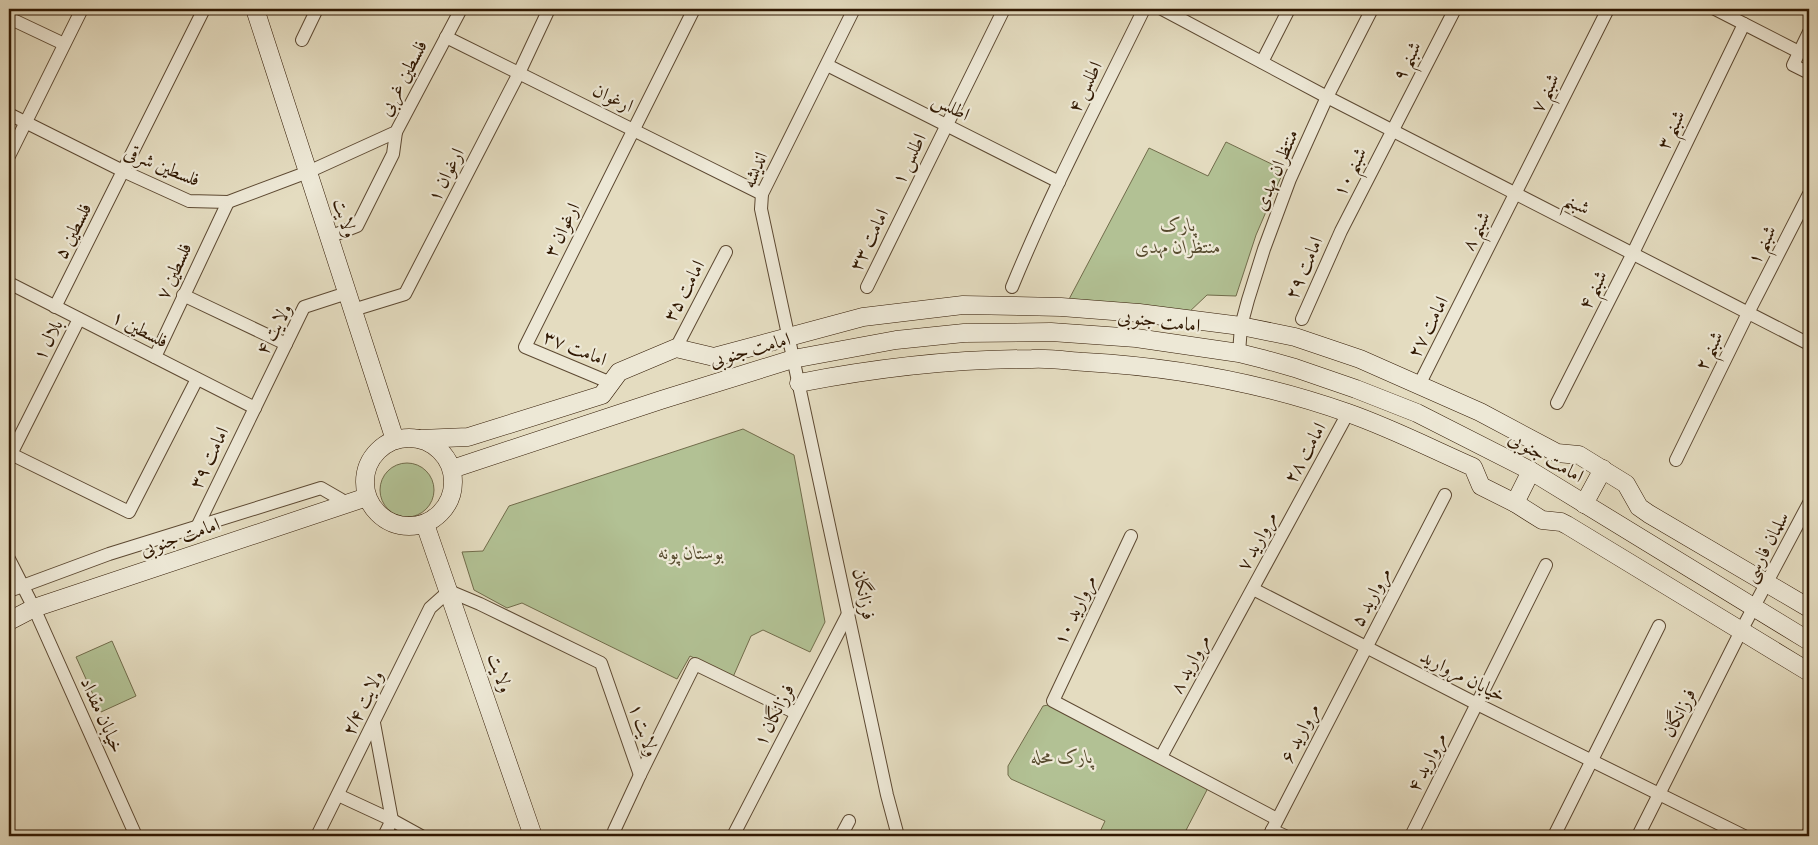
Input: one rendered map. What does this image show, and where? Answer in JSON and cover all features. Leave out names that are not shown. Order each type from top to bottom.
[{"type":"street","points":[[9,156],[82,9]]},
{"type":"street","name":"ولایت","points":[[255,9],[395,440]]},
{"type":"street","points":[[302,40],[317,9]]},
{"type":"street","name":"فلسطین غربی","points":[[308,172],[396,132],[461,9]]},
{"type":"street","name":"ارغوان ۱","points":[[353,310],[406,294],[549,9]]},
{"type":"street","name":"ارغوان ۳","points":[[525,347],[694,9]]},
{"type":"street","name":"اندیشه","points":[[794,359],[761,209],[762,194],[854,9]]},
{"type":"street","name":"اطلس ۱","points":[[904,210],[1004,9]]},
{"type":"street","name":"اطلس ۴","points":[[1012,287],[1059,182],[1144,9]]},
{"type":"street","name":"شبنم","points":[[1162,9],[1392,130],[1809,344]]},
{"type":"street","points":[[1262,62],[1288,9]]},
{"type":"street","name":"منتظران مهدی","points":[[1239,353],[1240,326],[1264,249],[1290,179],[1327,96],[1372,9]]},
{"type":"street","name":"شبنم ۹","points":[[1392,130],[1455,9]]},
{"type":"street","name":"شبنم ۷","points":[[1516,193],[1608,9]]},
{"type":"street","points":[[1715,9],[1799,52]]},
{"type":"street","name":"فلسطین ۵","points":[[55,307],[203,11]]},
{"type":"street","points":[[9,18],[64,44]]},
{"type":"street","name":"شبنم ۳","points":[[1632,253],[1744,24]]},
{"type":"street","points":[[1809,32],[1793,65],[1809,73]]},
{"type":"street","name":"ارغوان","points":[[446,37],[762,194]]},
{"type":"street","name":"اطلس","points":[[827,65],[1059,182]]},
{"type":"street","name":"فلسطین شرقی","points":[[9,114],[189,201],[228,202],[308,172]]},
{"type":"street","name":"شبنم ۱۰","points":[[1341,231],[1392,130]]},
{"type":"street","points":[[329,236],[357,226],[393,154],[396,132]]},
{"type":"street","name":"شبنم ۸","points":[[1470,286],[1516,193]]},
{"type":"street","name":"شبنم ۱","points":[[1748,313],[1809,194]]},
{"type":"street","name":"فلسطین ۷","points":[[154,357],[228,202]]},
{"type":"street","name":"امامت ۳۳","points":[[867,287],[904,210]]},
{"type":"street","name":"امامت ۲۹","points":[[1302,320],[1341,231]]},
{"type":"street","name":"امامت ۳۵","points":[[676,348],[726,252]]},
{"type":"street","name":"شبنم ۴","points":[[1557,403],[1632,253]]},
{"type":"street","name":"فلسطین ۱","points":[[9,283],[255,408]]},
{"type":"street","name":"امامت ۲۷","points":[[1420,385],[1470,286]]},
{"type":"street","name":"ولایت ۴","points":[[255,408],[304,307],[347,293]]},
{"type":"street","points":[[183,295],[286,344]]},
{"type":"street","points":[[420,439],[432,443],[442,451],[449,462],[454,476],[453,491],[448,505],[438,516],[425,524],[411,527],[397,526],[384,519],[374,510],[367,497],[364,483],[368,466],[373,456],[383,446],[395,440],[408,438],[468,437],[602,395],[619,372],[676,348],[714,358],[863,317],[963,305],[1061,307],[1240,326],[1295,337],[1360,359],[1480,412],[1557,453],[1579,455],[1626,484],[1639,507],[1809,608]]},
{"type":"street","name":"شبنم ۲","points":[[1676,460],[1748,313]]},
{"type":"street","name":"بلال ۱","points":[[10,456],[79,319]]},
{"type":"street","name":"امامت جنوبی","points":[[452,469],[661,400],[794,359],[896,340],[964,333],[1051,332],[1136,338],[1239,353],[1264,359],[1338,383],[1417,413],[1531,471],[1809,641]]},
{"type":"street","name":"امامت ۳۷","points":[[525,347],[611,383]]},
{"type":"street","points":[[799,383],[858,372],[954,362],[1034,358],[1133,364],[1219,377],[1252,385],[1348,413],[1473,467],[1481,486],[1515,503],[1542,520],[1567,524],[1809,672]]},
{"type":"street","name":"فرزانگان","points":[[794,359],[887,795],[898,836]]},
{"type":"street","points":[[1252,385],[1264,359]]},
{"type":"street","points":[[10,456],[129,512],[197,379]]},
{"type":"street","name":"امامت ۳۹","points":[[198,525],[255,408]]},
{"type":"street","name":"امامت ۲۸","points":[[1294,511],[1348,413]]},
{"type":"street","points":[[1584,504],[1603,469]]},
{"type":"street","points":[[1515,503],[1531,471]]},
{"type":"street","points":[[9,591],[109,554],[321,488],[347,503]]},
{"type":"street","name":"مروارید ۵","points":[[1365,647],[1445,495]]},
{"type":"street","name":"امامت جنوبی","points":[[9,621],[34,608],[367,497]]},
{"type":"street","name":"سلمان فارسی","points":[[1755,607],[1809,503]]},
{"type":"street","name":"مروارید ۷","points":[[1252,589],[1294,511]]},
{"type":"street","name":"ولایت","points":[[425,524],[533,836]]},
{"type":"street","name":"مروارید ۱۰","points":[[1131,536],[1053,701],[1161,757]]},
{"type":"street","name":"خیابان مقداد","points":[[9,558],[34,608],[136,836]]},
{"type":"street","name":"مروارید ۴","points":[[1411,836],[1546,566]]},
{"type":"street","name":"خیابان مروارید","points":[[1252,589],[1477,704],[1744,836]]},
{"type":"street","name":"مروارید ۸","points":[[1161,757],[1252,589]]},
{"type":"street","name":"ولایت ۲/۴","points":[[317,836],[430,608],[449,591]]},
{"type":"street","name":"ولایت ۱","points":[[449,591],[480,604],[601,663],[640,775]]},
{"type":"street","name":"فرزانگان","points":[[1638,836],[1755,607]]},
{"type":"street","name":"فرزانگان ۱","points":[[733,836],[849,612]]},
{"type":"street","points":[[1554,836],[1660,626]]},
{"type":"street","name":"مروارید ۶","points":[[1272,828],[1365,647]]},
{"type":"street","name":"ولایت ۱","points":[[640,775],[695,664],[796,713]]},
{"type":"street","points":[[374,723],[392,820],[384,836]]},
{"type":"street","points":[[1161,757],[1285,836]]},
{"type":"street","points":[[615,836],[614,830],[640,775]]},
{"type":"street","points":[[338,795],[392,820],[421,836]]},
{"type":"street","points":[[841,836],[849,821]]},
{"type":"street","points":[[1807,836],[1809,832]]},
{"type":"green space","name":"پارک منتظران مهدی","points":[[1226,142],[1284,170],[1256,235],[1236,296],[1207,295],[1187,314],[1067,303],[1149,148],[1208,176]]},
{"type":"green space","name":"بوستان پونه","points":[[743,429],[794,455],[825,622],[810,652],[763,630],[751,636],[733,677],[690,656],[677,679],[522,603],[507,608],[474,590],[462,552],[483,551],[509,506]]},
{"type":"green space","points":[[402,463],[412,463],[422,467],[430,475],[434,490],[430,505],[422,513],[412,517],[402,517],[392,513],[384,505],[380,495],[380,485],[384,475],[392,467]]},
{"type":"green space","points":[[112,641],[136,696],[101,712],[76,657]]},
{"type":"green space","name":"پارک محله","points":[[1048,705],[1208,788],[1183,836],[1098,836],[1105,821],[1011,779],[1008,775],[1008,766],[1043,706]]}]
